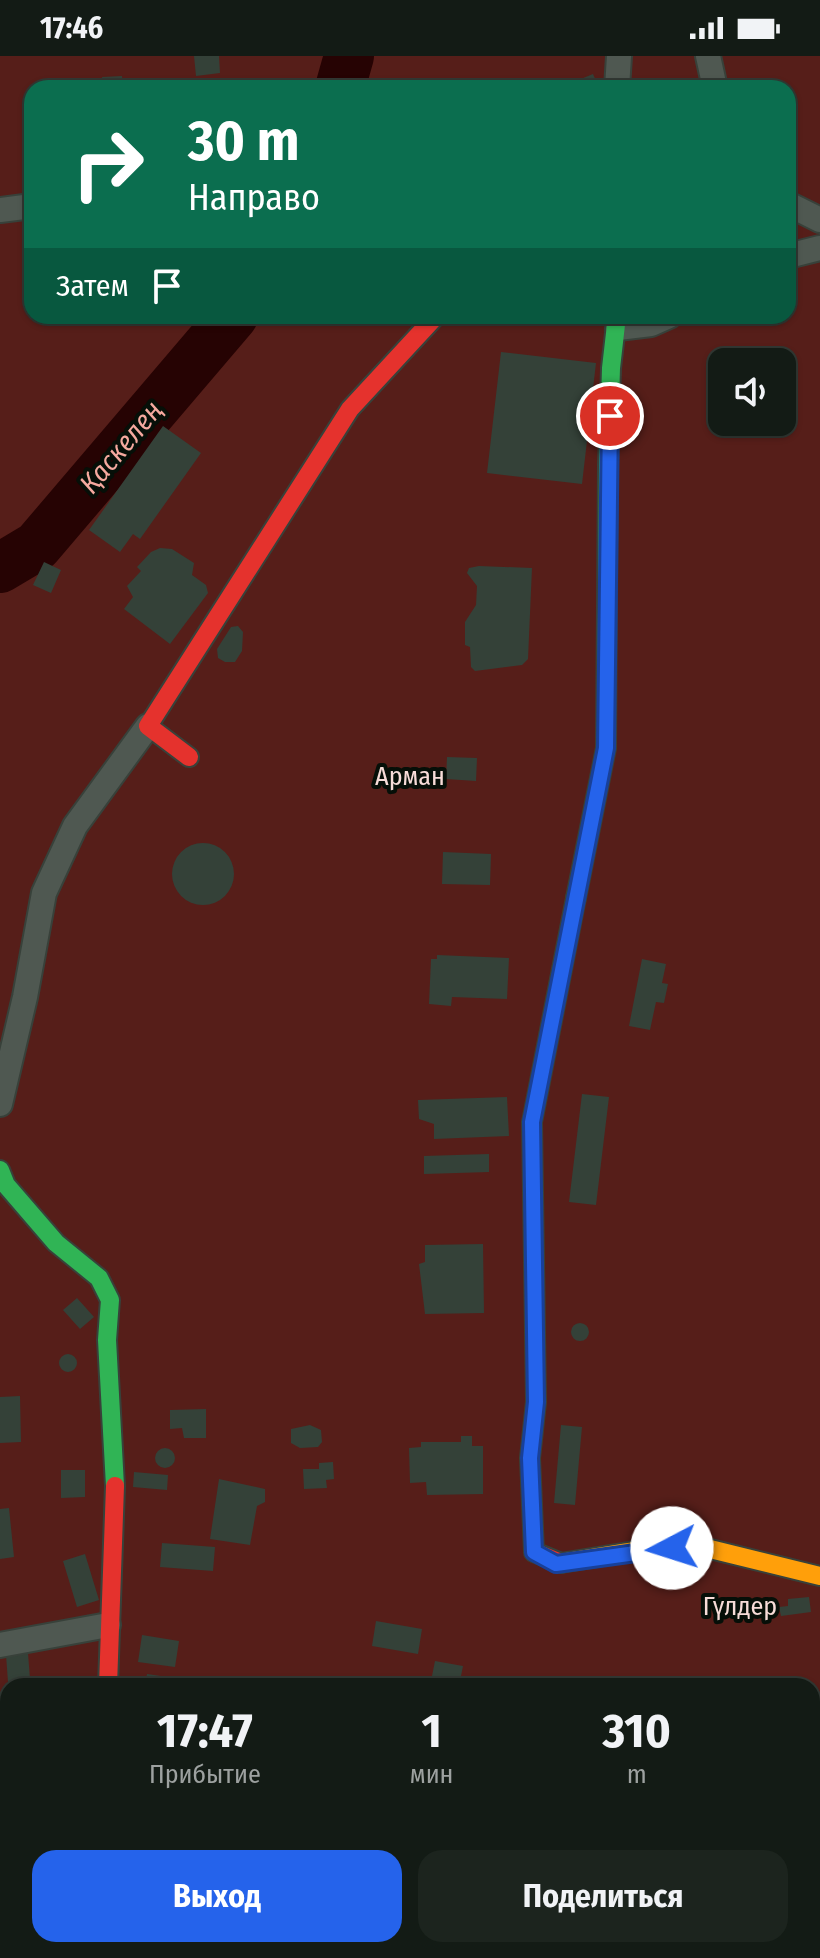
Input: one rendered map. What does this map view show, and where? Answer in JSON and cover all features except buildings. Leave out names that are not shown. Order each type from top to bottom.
[{"type":"street","points":[[618,80],[619,56]]},
{"type":"street","points":[[708,56],[713,80]]},
{"type":"street","points":[[0,210],[24,207]]},
{"type":"street","points":[[796,208],[820,220]]},
{"type":"street","points":[[796,254],[820,248]]},
{"type":"street","points":[[0,1104],[25,997],[44,893],[75,826],[148,726],[350,409],[429,324]]},
{"type":"street","points":[[618,324],[611,368],[608,465],[606,748],[532,1122],[536,1402],[530,1458],[534,1552],[556,1564],[641,1550],[702,1547],[820,1576]]},
{"type":"street","points":[[148,726],[189,757]]},
{"type":"street","points":[[0,1170],[6,1185],[56,1243],[99,1278],[110,1300],[107,1340],[115,1490],[108,1678]]},
{"type":"street","points":[[0,1645],[108,1625]]},
{"type":"green space","name":"Арман","points":[[0,56],[820,56],[820,1678],[0,1678]]},
{"type":"waterway","name":"Қаскелең","points":[[342,80],[349,56]]},
{"type":"waterway","name":"Қаскелең","points":[[0,568],[37,546],[226,324]]},
{"type":"traffic: fast","points":[[576,898],[606,748],[608,465],[611,368],[616,324]]},
{"type":"traffic: fast","points":[[0,1170],[6,1185],[56,1243],[99,1278],[110,1300],[107,1340],[115,1486]]},
{"type":"traffic: slow","points":[[561,1563],[641,1550],[702,1547],[820,1576]]},
{"type":"traffic: jam","points":[[189,757],[148,726],[350,409],[429,324]]},
{"type":"traffic: jam","points":[[561,1563],[534,1552],[530,1458],[536,1402],[532,1122],[576,898]]},
{"type":"traffic: jam","points":[[108,1678],[115,1486]]},
{"type":"route","points":[[610,416],[606,748],[532,1122],[536,1402],[530,1458],[531,1522],[534,1552],[556,1564],[672,1548]]},
{"type":"park label","name":"Гүлдер","points":[[740,1606]]}]
